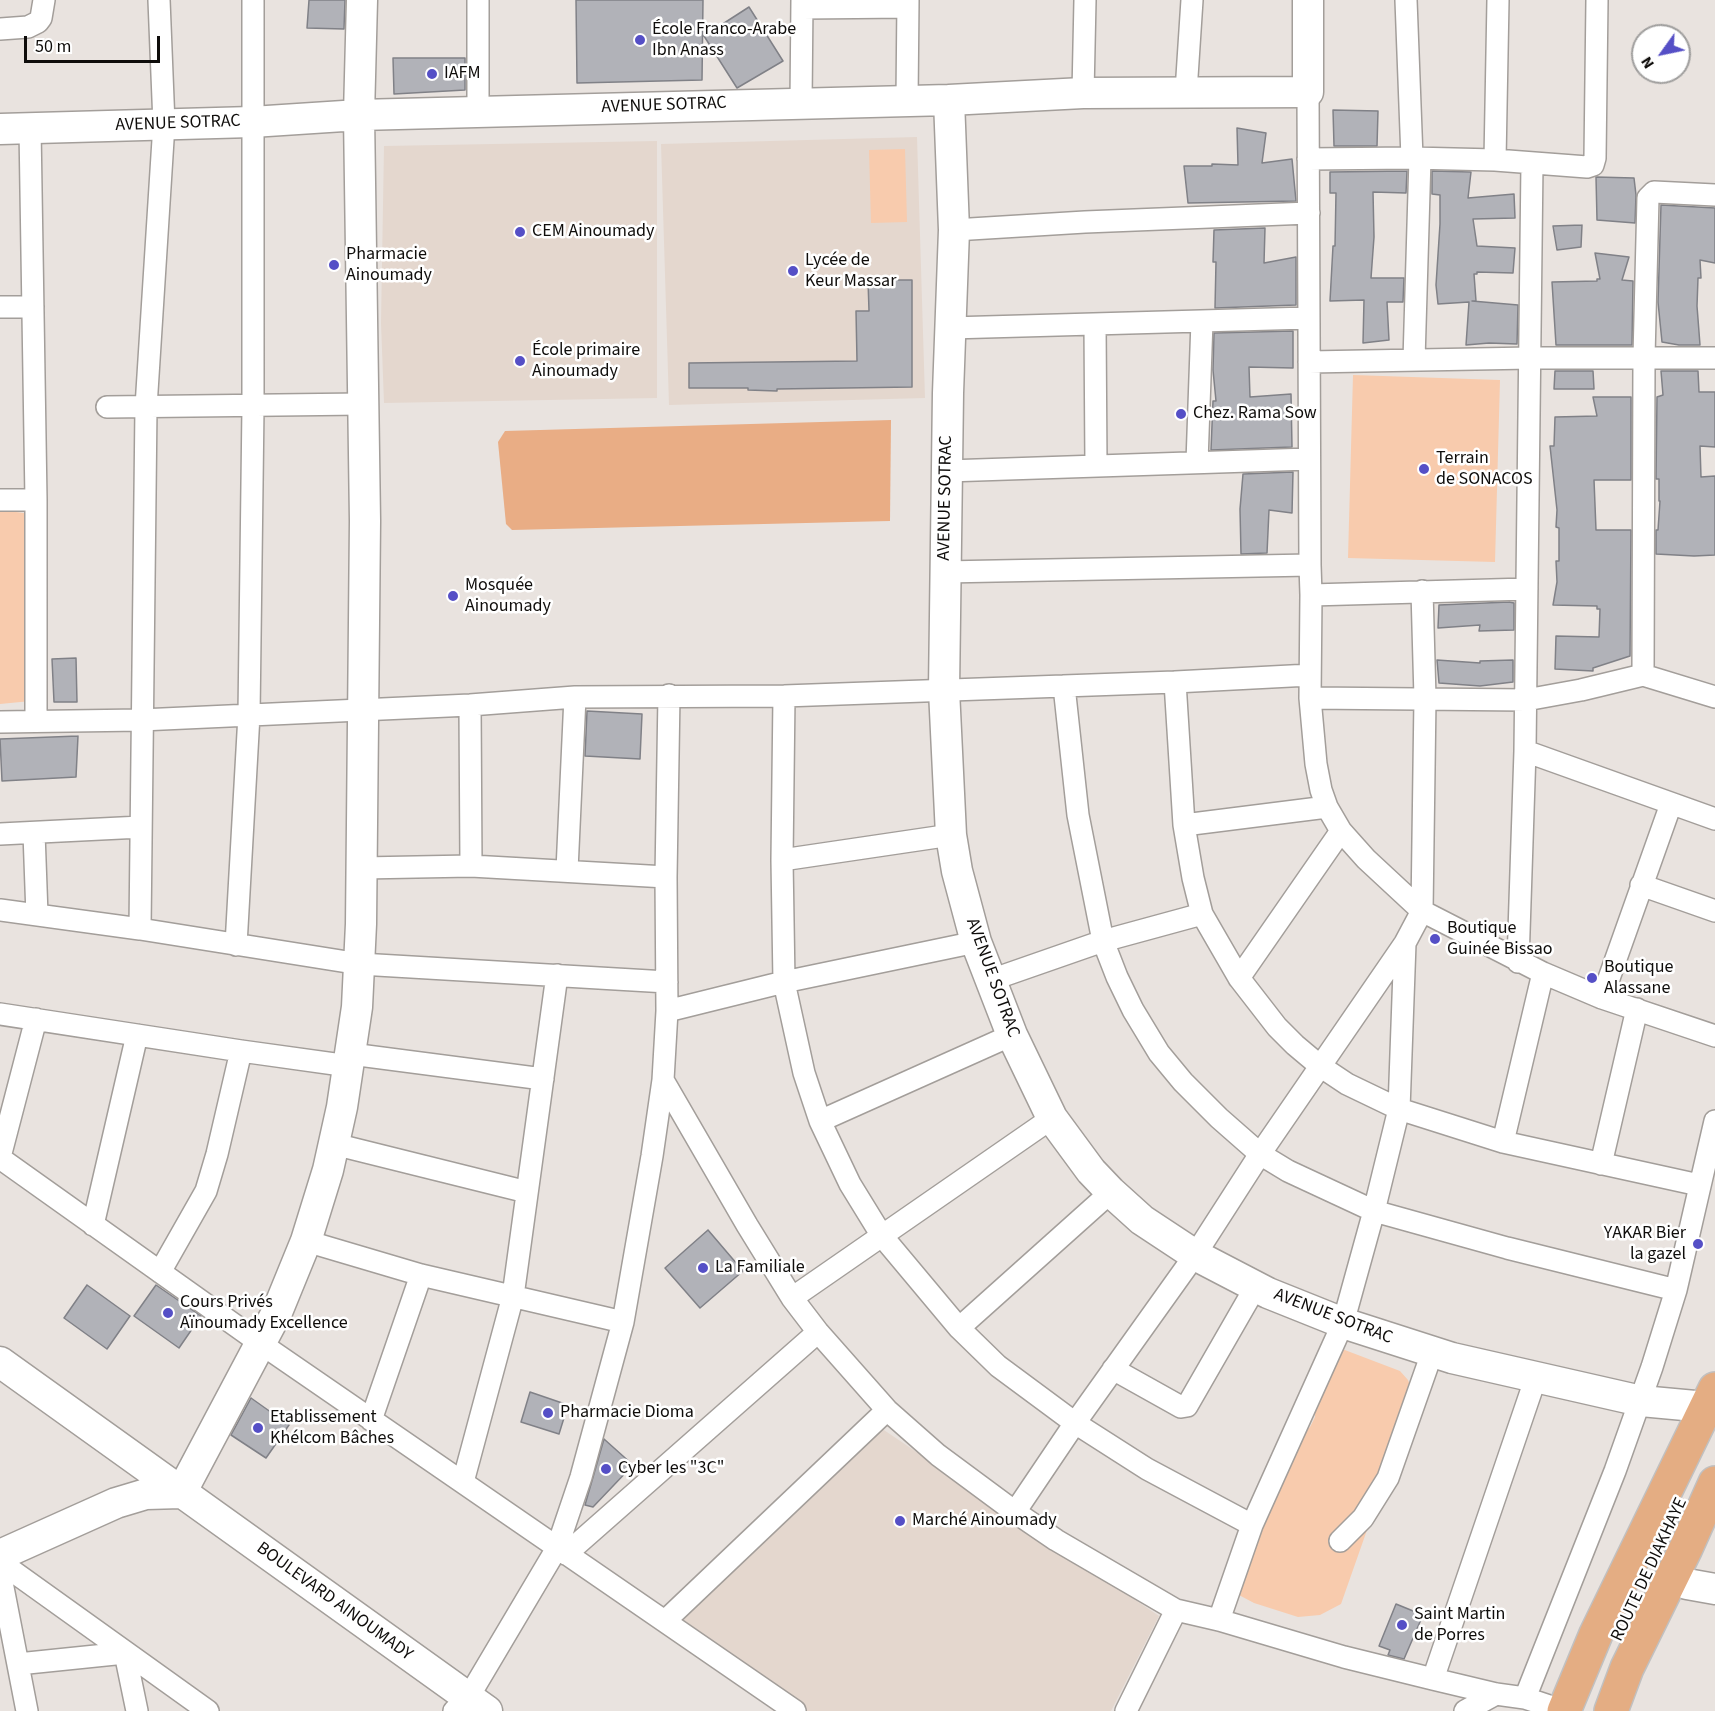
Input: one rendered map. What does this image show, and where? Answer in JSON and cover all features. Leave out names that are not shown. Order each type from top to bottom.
[{"type":"main road","points":[[1564,1711],[1596,1634],[1704,1408]]},
{"type":"main road","name":"ROUTE DE DIAKHAYE","points":[[1589,1711],[1704,1408]]},
{"type":"main road","name":"ROUTE DE DIAKHAYE","points":[[1611,1711],[1627,1668],[1715,1483]]},
{"type":"main road","points":[[1632,1711],[1701,1587],[1686,1548]]},
{"type":"street","points":[[0,29],[33,26],[41,18],[44,0]]},
{"type":"street","points":[[140,929],[146,407],[164,124],[159,0]]},
{"type":"street","points":[[236,945],[249,715],[253,407],[253,0]]},
{"type":"street","points":[[0,1555],[116,1503],[146,1494],[181,1493],[277,1312],[306,1241],[334,1144],[350,1060],[360,964],[365,531],[359,115],[362,0]]},
{"type":"street","points":[[478,0],[478,111]]},
{"type":"street","points":[[1083,93],[1085,0]]},
{"type":"street","points":[[1186,92],[1192,0]]},
{"type":"street","points":[[1308,0],[1310,698],[1316,764],[1327,807],[1341,831],[1388,881],[1422,911],[1543,973],[1602,998],[1715,1036]]},
{"type":"street","points":[[1406,0],[1416,158],[1414,360]]},
{"type":"street","points":[[1495,160],[1498,0]]},
{"type":"street","points":[[1308,159],[1416,158],[1495,160],[1587,167],[1593,165],[1595,158],[1597,0]]},
{"type":"street","points":[[801,103],[802,4],[908,3],[907,100]]},
{"type":"street","points":[[949,100],[1083,93],[1308,92]]},
{"type":"street","name":"AVENUE SOTRAC","points":[[0,129],[252,122],[478,111],[949,100],[954,230],[944,572],[944,690],[951,835],[957,871],[976,942],[1012,1035],[1052,1118],[1091,1171],[1142,1220],[1195,1254],[1256,1286],[1343,1323],[1432,1353],[1641,1401],[1704,1408]]},
{"type":"street","points":[[30,128],[36,500],[36,721]]},
{"type":"street","points":[[1518,962],[1526,699],[1532,163]]},
{"type":"street","points":[[1643,675],[1644,357],[1648,198],[1654,192],[1715,195]]},
{"type":"street","points":[[954,230],[1309,213]]},
{"type":"street","points":[[0,307],[33,307]]},
{"type":"street","points":[[950,328],[1308,318]]},
{"type":"street","points":[[1197,462],[1202,321]]},
{"type":"street","points":[[1095,324],[1096,466]]},
{"type":"street","points":[[1308,362],[1530,358],[1715,358]]},
{"type":"street","points":[[107,407],[363,404]]},
{"type":"street","points":[[947,471],[1309,459]]},
{"type":"street","points":[[0,500],[36,500]]},
{"type":"street","points":[[944,572],[1310,565]]},
{"type":"street","points":[[1311,595],[1527,590]]},
{"type":"street","points":[[1015,1512],[1195,1254],[1260,1154],[1405,943],[1422,911],[1425,698],[1422,591]]},
{"type":"street","points":[[0,722],[141,720],[470,705],[575,697],[784,696],[1310,675]]},
{"type":"street","points":[[1310,698],[1526,699],[1581,690],[1643,675],[1715,697]]},
{"type":"street","points":[[1175,682],[1184,825],[1202,914],[1239,978],[1276,1027],[1320,1066],[1347,1084],[1399,1109],[1503,1142],[1699,1185]]},
{"type":"street","points":[[1064,686],[1078,815],[1103,941],[1125,993],[1159,1053],[1197,1097],[1260,1154],[1288,1171],[1374,1211],[1507,1248],[1676,1290]]},
{"type":"street","points":[[470,1707],[562,1551],[623,1322],[651,1167],[663,1080],[667,1011],[666,877],[669,695]]},
{"type":"street","points":[[784,696],[782,860],[784,982],[804,1073],[820,1121],[850,1184],[882,1236],[959,1328],[999,1366],[1075,1423],[1147,1469],[1252,1525]]},
{"type":"street","points":[[567,870],[575,697]]},
{"type":"street","points":[[470,705],[471,866]]},
{"type":"street","points":[[1525,750],[1715,819]]},
{"type":"street","points":[[1602,998],[1671,804]]},
{"type":"street","points":[[1184,825],[1327,807]]},
{"type":"street","points":[[0,834],[141,828]]},
{"type":"street","points":[[1239,978],[1341,831]]},
{"type":"street","points":[[34,833],[36,915]]},
{"type":"street","points":[[782,860],[951,835]]},
{"type":"street","points":[[362,868],[471,866],[666,877]]},
{"type":"street","points":[[1641,885],[1715,911]]},
{"type":"street","points":[[0,910],[140,929],[360,964],[667,982]]},
{"type":"street","points":[[991,980],[1103,941],[1202,914]]},
{"type":"street","points":[[667,1011],[784,982],[976,942]]},
{"type":"street","points":[[1219,1620],[1252,1525],[1343,1323],[1374,1211],[1399,1109],[1405,943]]},
{"type":"street","points":[[1503,1142],[1543,973]]},
{"type":"street","points":[[463,1482],[513,1296],[557,975]]},
{"type":"street","points":[[1601,1164],[1637,1009]]},
{"type":"street","points":[[0,1014],[241,1051],[543,1079]]},
{"type":"street","points":[[36,1019],[0,1158],[260,1343],[795,1711]]},
{"type":"street","points":[[93,1225],[137,1035]]},
{"type":"street","points":[[820,1121],[1012,1035]]},
{"type":"street","points":[[160,1272],[206,1191],[241,1051]]},
{"type":"street","points":[[663,1080],[747,1225],[792,1298],[818,1332],[886,1410],[938,1455],[1015,1512],[1056,1540],[1176,1610],[1219,1620],[1344,1657],[1497,1694],[1525,1698],[1564,1711]]},
{"type":"street","points":[[792,1298],[1052,1118]]},
{"type":"street","points":[[1525,1698],[1641,1401],[1676,1290],[1715,1121]]},
{"type":"street","points":[[334,1144],[527,1192]]},
{"type":"street","points":[[959,1328],[1111,1192]]},
{"type":"street","points":[[306,1241],[421,1275],[623,1322]]},
{"type":"street","points":[[371,1419],[421,1275]]},
{"type":"street","points":[[1113,1370],[1181,1407],[1187,1406],[1256,1286]]},
{"type":"street","points":[[562,1551],[818,1332]]},
{"type":"street","points":[[1340,1541],[1363,1518],[1388,1478],[1432,1353]]},
{"type":"street","name":"BOULEVARD AINOUMADY","points":[[0,1362],[470,1707]]},
{"type":"street","points":[[1433,1679],[1536,1377]]},
{"type":"street","points":[[665,1621],[886,1410]]},
{"type":"street","points":[[0,1562],[208,1711]]},
{"type":"street","points":[[0,1572],[27,1711]]},
{"type":"street","points":[[1126,1711],[1176,1610]]},
{"type":"street","points":[[18,1665],[125,1653]]},
{"type":"street","points":[[125,1653],[137,1711]]},
{"type":"street","points":[[1465,1711],[1497,1694]]},
{"type":"shaded area","name":"Lycée de Keur Massar","points":[[917,137],[925,398],[669,405],[661,144]]},
{"type":"shaded area","name":"CEM Ainoumady","points":[[657,141],[657,398],[384,403],[381,323],[384,146]]},
{"type":"shaded area","points":[[905,149],[907,222],[871,223],[869,150]]},
{"type":"shaded area","name":"Terrain de SONACOS","points":[[1353,375],[1500,380],[1495,562],[1348,558]]},
{"type":"shaded area","points":[[891,420],[890,521],[512,530],[506,524],[498,442],[505,431]]},
{"type":"shaded area","points":[[0,510],[24,513],[25,621],[31,701],[0,704]]},
{"type":"shaded area","points":[[1329,1344],[1400,1371],[1408,1380],[1412,1402],[1341,1604],[1320,1615],[1298,1617],[1254,1603],[1237,1594],[1230,1576],[1302,1434],[1310,1427],[1315,1417],[1314,1406]]},
{"type":"shaded area","name":"Marché Ainoumady","points":[[878,1426],[1159,1616],[1111,1711],[806,1711],[677,1621]]},
{"type":"building","points":[[309,0],[345,0],[344,29],[307,28]]},
{"type":"building","name":"École Franco-Arabe Ibn Anass","points":[[576,0],[703,0],[702,80],[577,83]]},
{"type":"building","points":[[749,7],[783,61],[737,88],[704,36]]},
{"type":"building","points":[[393,58],[465,58],[465,90],[394,94]]},
{"type":"building","points":[[1333,110],[1378,111],[1377,146],[1334,146]]},
{"type":"building","points":[[1237,128],[1266,133],[1262,163],[1292,159],[1296,201],[1188,203],[1184,166],[1238,165]]},
{"type":"building","points":[[1407,171],[1406,193],[1373,192],[1374,237],[1371,278],[1404,278],[1403,302],[1387,302],[1389,340],[1363,343],[1364,300],[1330,301],[1333,246],[1335,246],[1336,193],[1330,193],[1330,172]]},
{"type":"building","points":[[1432,171],[1471,172],[1468,198],[1514,194],[1515,218],[1473,219],[1477,246],[1515,248],[1513,273],[1477,272],[1474,274],[1476,301],[1472,301],[1518,305],[1517,344],[1466,345],[1469,302],[1438,304],[1436,285],[1440,195],[1432,194]]},
{"type":"building","points":[[1596,177],[1634,178],[1635,223],[1597,220]]},
{"type":"building","points":[[1661,205],[1715,208],[1715,263],[1700,260],[1701,278],[1698,278],[1697,306],[1700,345],[1662,342],[1658,302]]},
{"type":"building","points":[[1582,225],[1581,247],[1557,250],[1553,226]]},
{"type":"building","points":[[1265,228],[1264,263],[1296,257],[1296,305],[1215,308],[1214,230]]},
{"type":"building","points":[[1595,253],[1629,257],[1622,280],[1633,281],[1632,345],[1556,345],[1552,282],[1597,281],[1600,279]]},
{"type":"building","points":[[868,280],[912,280],[912,387],[777,389],[777,391],[748,390],[748,388],[689,388],[689,363],[857,361],[856,311],[869,311]]},
{"type":"building","points":[[1293,331],[1293,368],[1249,367],[1250,397],[1291,394],[1292,447],[1211,450],[1213,401],[1216,401],[1213,370],[1214,333]]},
{"type":"building","points":[[1555,371],[1593,371],[1594,389],[1554,389]]},
{"type":"building","points":[[1661,371],[1698,371],[1699,392],[1715,392],[1715,447],[1700,446],[1701,477],[1715,476],[1715,555],[1656,554],[1656,530],[1658,530],[1660,501],[1659,479],[1656,479],[1657,397],[1663,395]]},
{"type":"building","points":[[1593,397],[1631,397],[1631,480],[1594,480],[1596,530],[1631,530],[1630,656],[1593,668],[1593,671],[1555,669],[1556,636],[1599,637],[1600,609],[1597,609],[1597,606],[1553,605],[1557,582],[1556,561],[1559,561],[1559,528],[1556,527],[1557,510],[1550,446],[1554,446],[1555,417],[1597,416]]},
{"type":"building","points":[[1293,472],[1292,513],[1269,510],[1267,553],[1241,554],[1240,509],[1243,474]]},
{"type":"building","points":[[1514,603],[1514,630],[1479,631],[1480,625],[1438,628],[1439,605]]},
{"type":"building","points":[[76,658],[77,702],[54,702],[52,659]]},
{"type":"building","points":[[1437,660],[1480,663],[1480,661],[1513,660],[1513,682],[1480,686],[1439,683]]},
{"type":"building","points":[[587,711],[642,714],[640,759],[585,756]]},
{"type":"building","points":[[78,736],[76,777],[2,781],[0,739]]},
{"type":"building","points":[[708,1230],[743,1271],[700,1308],[665,1268]]},
{"type":"building","points":[[87,1285],[130,1316],[107,1349],[64,1318]]},
{"type":"building","points":[[156,1285],[201,1316],[179,1348],[134,1316]]},
{"type":"building","points":[[530,1392],[568,1405],[559,1434],[521,1422]]},
{"type":"building","name":"Etablissement Khélcom Bâches","points":[[251,1398],[289,1425],[266,1458],[231,1435]]},
{"type":"building","points":[[604,1439],[633,1465],[593,1507],[585,1505]]},
{"type":"building","points":[[1396,1604],[1423,1615],[1404,1659],[1388,1655],[1390,1650],[1379,1646]]},
{"type":"place","name":"École Franco-Arabe Ibn Anass","points":[[640,40]]},
{"type":"place","name":"IAFM","points":[[432,74]]},
{"type":"place","name":"CEM Ainoumady","points":[[520,232]]},
{"type":"place","name":"Pharmacie Ainoumady","points":[[334,265]]},
{"type":"place","name":"Lycée de Keur Massar","points":[[793,271]]},
{"type":"place","name":"École primaire Ainoumady","points":[[520,361]]},
{"type":"place","name":"Chez. Rama Sow","points":[[1181,414]]},
{"type":"place","name":"Terrain de SONACOS","points":[[1424,469]]},
{"type":"place","name":"Mosquée Ainoumady","points":[[453,596]]},
{"type":"place","name":"Boutique Guinée Bissao","points":[[1435,939]]},
{"type":"place","name":"Boutique Alassane","points":[[1592,978]]},
{"type":"place","name":"YAKAR Bier la gazel","points":[[1698,1244]]},
{"type":"place","name":"La Familiale","points":[[703,1268]]},
{"type":"place","name":"Cours Privés Aïnoumady Excellence","points":[[168,1313]]},
{"type":"place","name":"Pharmacie Dioma","points":[[548,1413]]},
{"type":"place","name":"Etablissement Khélcom Bâches","points":[[258,1428]]},
{"type":"place","name":"Cyber les \"3C\"","points":[[606,1469]]},
{"type":"place","name":"Marché Ainoumady","points":[[900,1521]]},
{"type":"place","name":"Saint Martin de Porres","points":[[1402,1625]]}]
